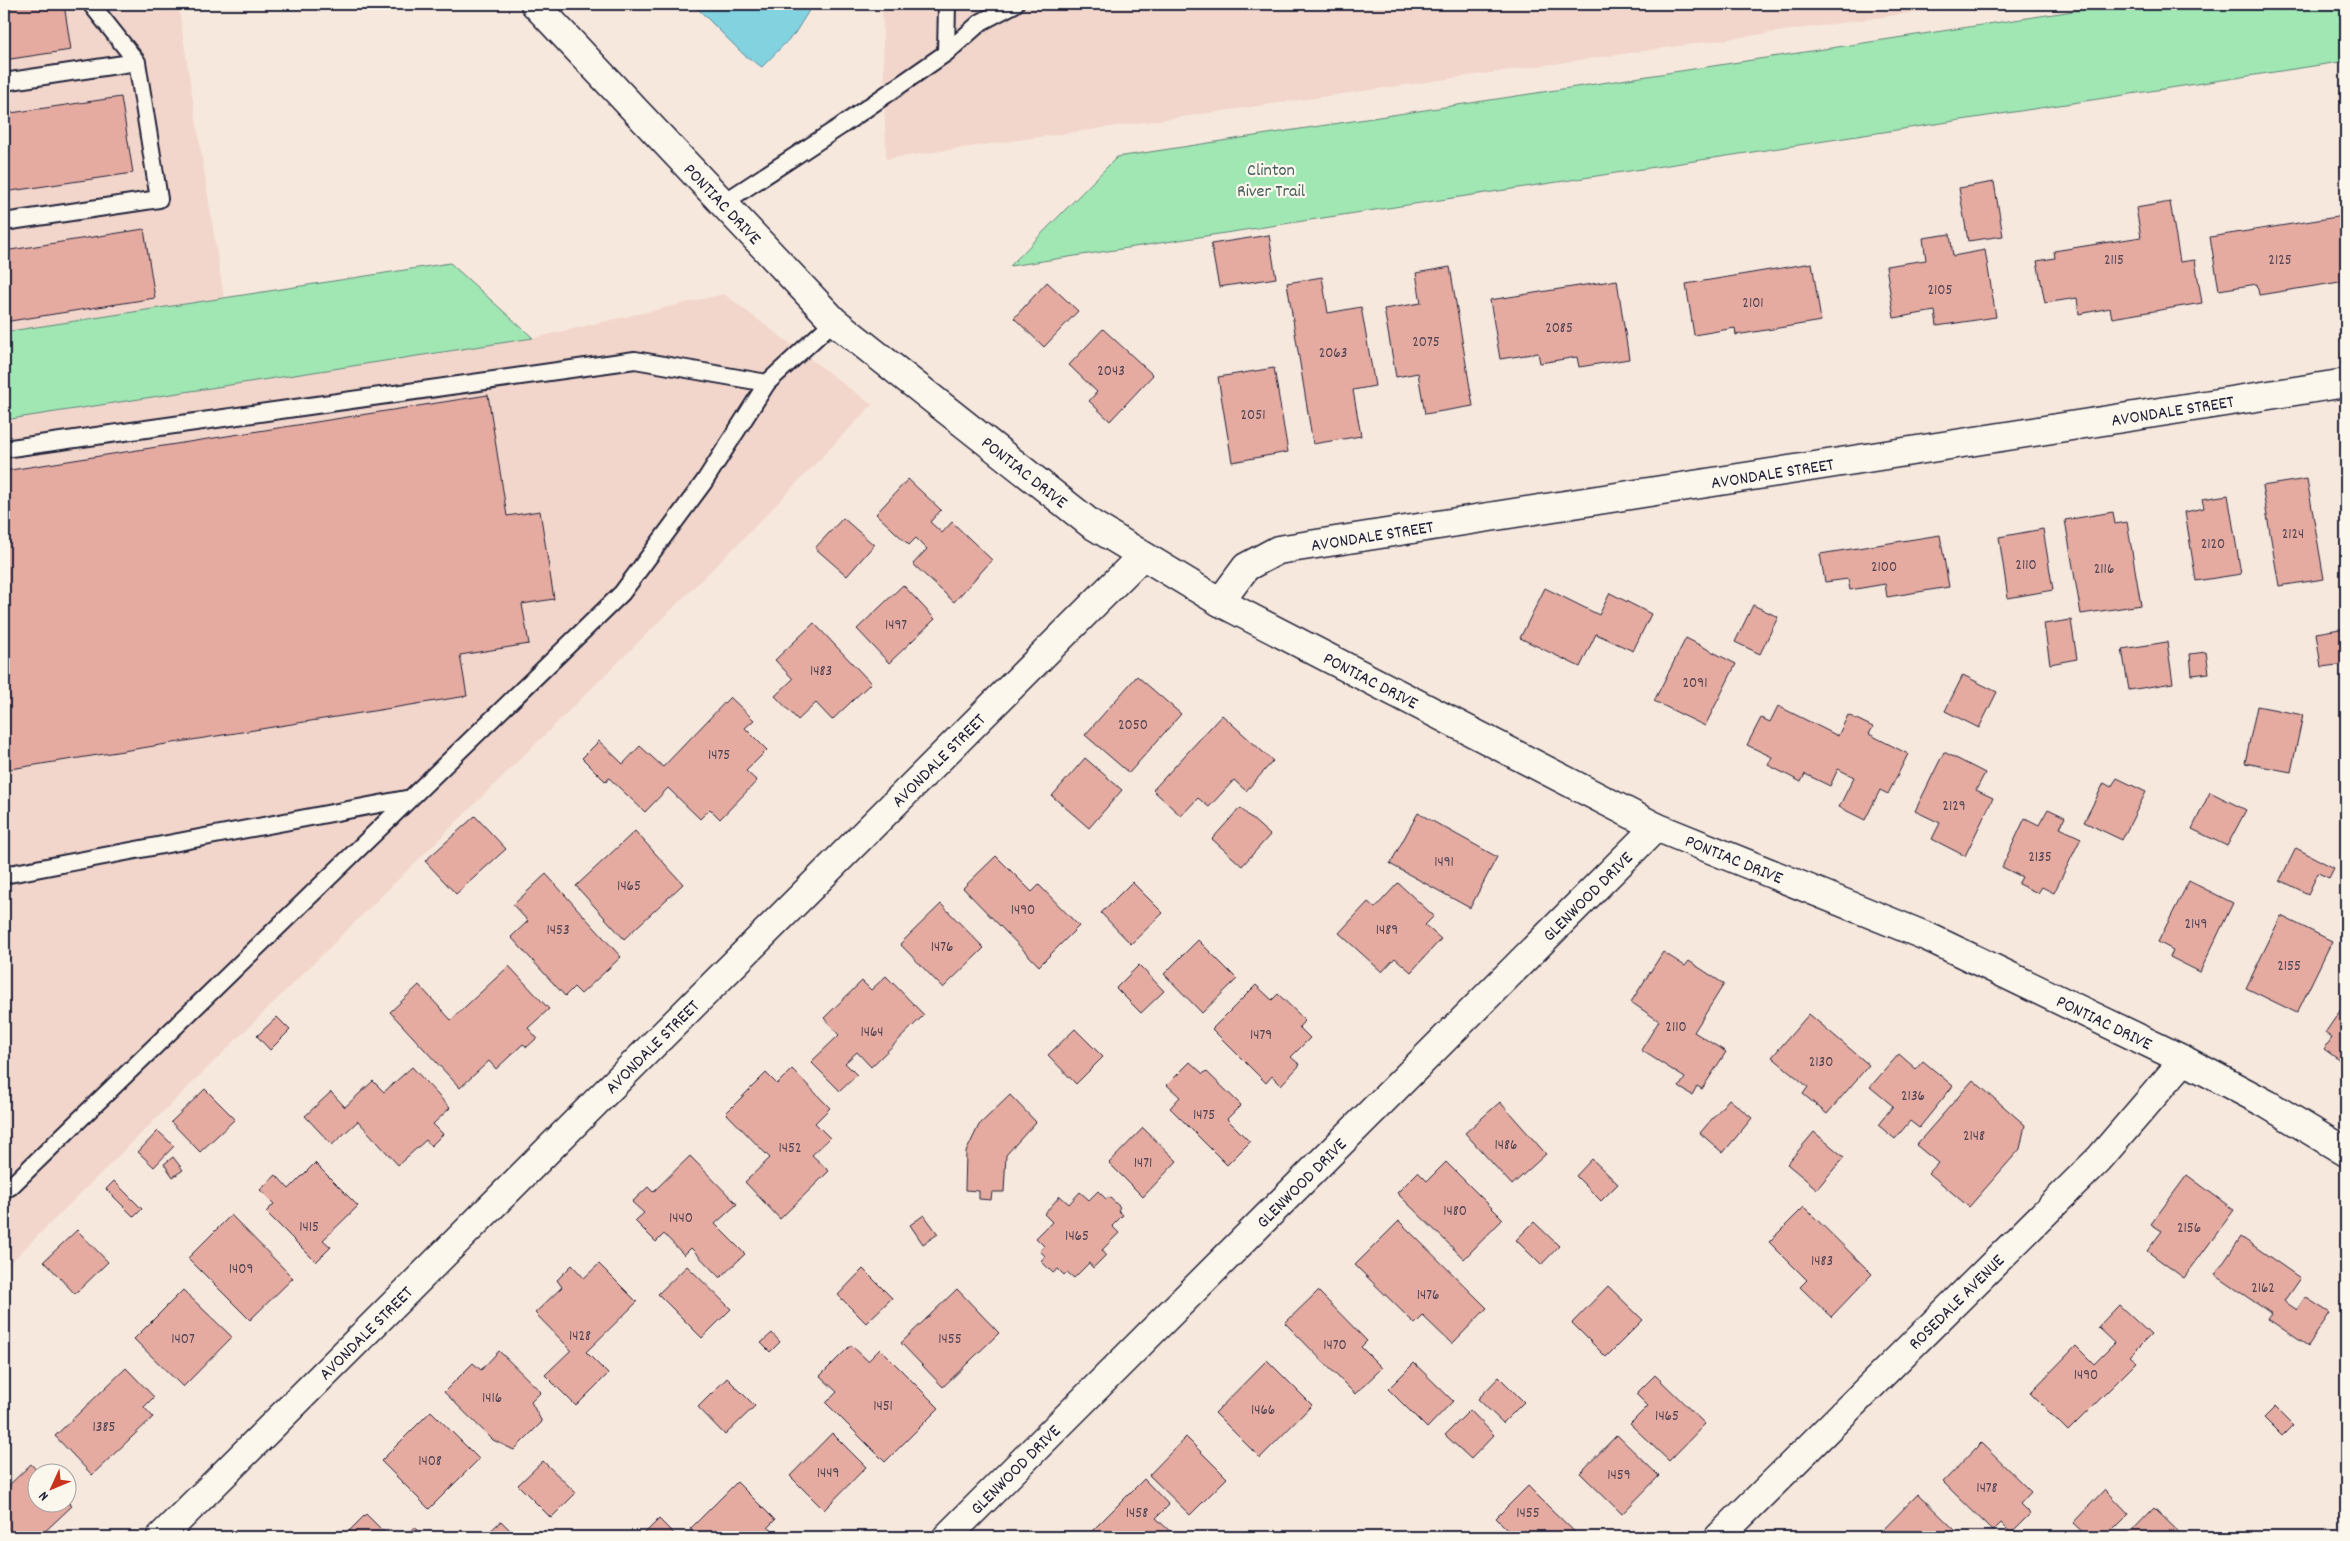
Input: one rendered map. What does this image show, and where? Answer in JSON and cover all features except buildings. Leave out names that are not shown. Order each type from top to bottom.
[{"type":"street","name":"PONTIAC DRIVE","points":[[534,4],[834,321],[1090,524],[1220,602],[1656,827],[1928,937],[2184,1060],[2267,1104],[2346,1152]]},
{"type":"street","name":"AVONDALE STREET","points":[[1220,602],[1246,566],[1278,550],[1342,538],[2346,383]]},
{"type":"street","name":"AVONDALE STREET","points":[[161,1537],[1142,556]]},
{"type":"street","name":"GLENWOOD DRIVE","points":[[947,1537],[1656,827]]},
{"type":"street","name":"ROSEDALE AVENUE","points":[[1720,1537],[2099,1158],[2184,1060]]},
{"type":"lane","points":[[4,222],[159,199],[138,62],[91,4]]},
{"type":"lane","points":[[946,53],[947,4]]},
{"type":"lane","points":[[723,203],[841,126],[946,53],[981,22],[1015,4]]},
{"type":"lane","points":[[4,82],[138,62]]},
{"type":"lane","points":[[4,1189],[10,1187],[622,594],[704,482],[767,383],[834,321]]},
{"type":"lane","points":[[4,449],[635,360],[767,383]]},
{"type":"lane","points":[[4,875],[412,798]]},
{"type":"shaded area","points":[[4,4],[178,4],[224,298],[4,332]]},
{"type":"shaded area","points":[[882,4],[1974,4],[886,159]]},
{"type":"shaded area","points":[[724,294],[872,405],[746,536],[4,1269],[4,420],[533,338]]},
{"type":"green space","name":"Clinton River Trail","points":[[2119,4],[2346,4],[2346,61],[1010,266],[1117,157]]},
{"type":"green space","points":[[450,263],[533,338],[4,420],[4,332]]},
{"type":"water","points":[[693,4],[813,4],[795,33],[762,67],[743,54]]}]
